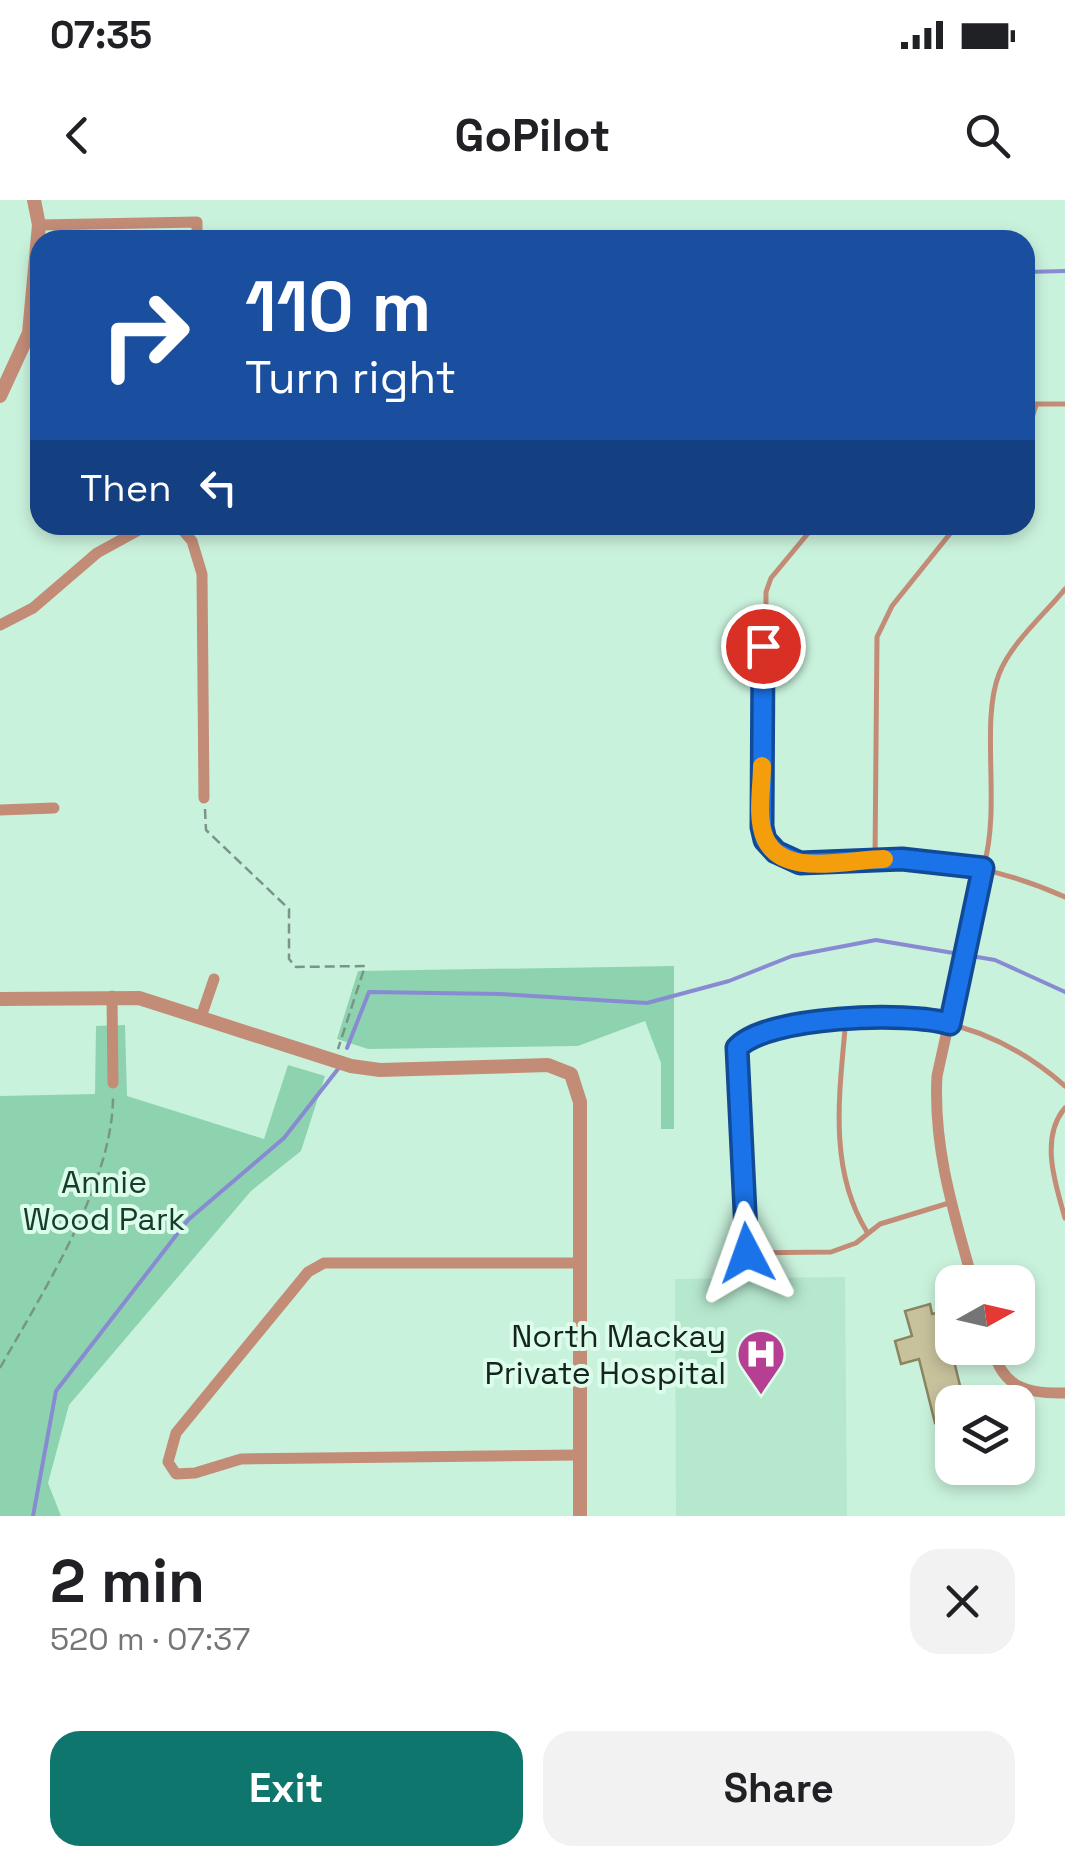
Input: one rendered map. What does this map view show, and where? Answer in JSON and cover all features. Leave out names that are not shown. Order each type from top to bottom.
[{"type":"street","points":[[34,200],[39,230]]},
{"type":"street","points":[[40,225],[196,222],[196,230]]},
{"type":"street","points":[[0,396],[19,362],[30,314]]},
{"type":"street","points":[[0,625],[33,608],[97,553],[130,535]]},
{"type":"street","points":[[187,535],[202,574],[204,798]]},
{"type":"street","points":[[0,810],[54,808]]},
{"type":"street","points":[[968,1265],[951,1203],[936,1108],[983,868]]},
{"type":"street","points":[[201,1017],[214,979]]},
{"type":"street","points":[[112,996],[112,1083]]},
{"type":"street","points":[[0,998],[112,996],[162,1003],[334,1061],[380,1070],[548,1065],[572,1074],[580,1102],[580,1516]]},
{"type":"street","points":[[579,1455],[242,1459],[195,1473],[176,1474],[168,1462],[176,1433],[308,1272],[324,1264],[580,1263]]},
{"type":"street","points":[[997,1365],[1012,1386],[1039,1394],[1065,1392]]},
{"type":"lane","points":[[1035,408],[1036,405],[1065,404]]},
{"type":"lane","points":[[807,535],[771,578],[766,592],[762,827],[765,840],[776,852],[800,863],[874,859],[983,868],[1065,896]]},
{"type":"lane","points":[[874,859],[878,638],[892,606],[949,535]]},
{"type":"lane","points":[[983,868],[994,826],[997,680],[1008,658],[1065,589]]},
{"type":"lane","points":[[951,1203],[896,1218],[831,1252],[747,1253],[737,1048],[759,1033],[846,1018],[900,1016],[950,1024],[998,1039],[1032,1057],[1065,1086]]},
{"type":"lane","points":[[846,1018],[838,1096],[840,1153],[867,1232]]},
{"type":"lane","points":[[1065,1108],[1053,1137],[1052,1158],[1065,1218]]},
{"type":"path","points":[[204,798],[206,830],[289,909],[289,960],[296,967],[365,966],[334,1061]]},
{"type":"path","points":[[0,1368],[76,1224],[105,1152],[112,1083]]},
{"type":"shaded area","name":"North Mackay Private Hospital","points":[[845,1277],[847,1516],[676,1516],[675,1279]]},
{"type":"green space","points":[[674,966],[674,1129],[661,1129],[661,1063],[645,1021],[578,1046],[368,1049],[337,1039],[358,971]]},
{"type":"green space","name":"Annie Wood Park","points":[[125,1025],[127,1096],[264,1139],[288,1065],[325,1076],[301,1151],[251,1191],[69,1405],[48,1483],[61,1516],[0,1516],[0,1096],[95,1094],[96,1026]]},
{"type":"building","points":[[930,1304],[935,1313],[935,1365],[955,1365],[960,1385],[935,1385],[935,1423],[919,1359],[901,1364],[895,1341],[912,1336],[905,1311]]},
{"type":"waterway","points":[[1035,272],[1065,271]]},
{"type":"waterway","points":[[347,1048],[369,992],[500,994],[647,1003],[729,981],[792,956],[876,940],[995,960],[1065,992]]},
{"type":"waterway","points":[[33,1516],[56,1391],[188,1220],[284,1138],[338,1069]]},
{"type":"slow traffic","points":[[762,766],[762,827],[765,840],[776,852],[800,863],[884,859]]},
{"type":"place","name":"North Mackay Private Hospital","points":[[761,1396]]},
{"type":"route","points":[[747,1253],[737,1048],[759,1033],[870,1014],[930,1018],[950,1024],[983,868],[902,859],[800,863],[776,852],[765,840],[762,827],[763,646]]}]
